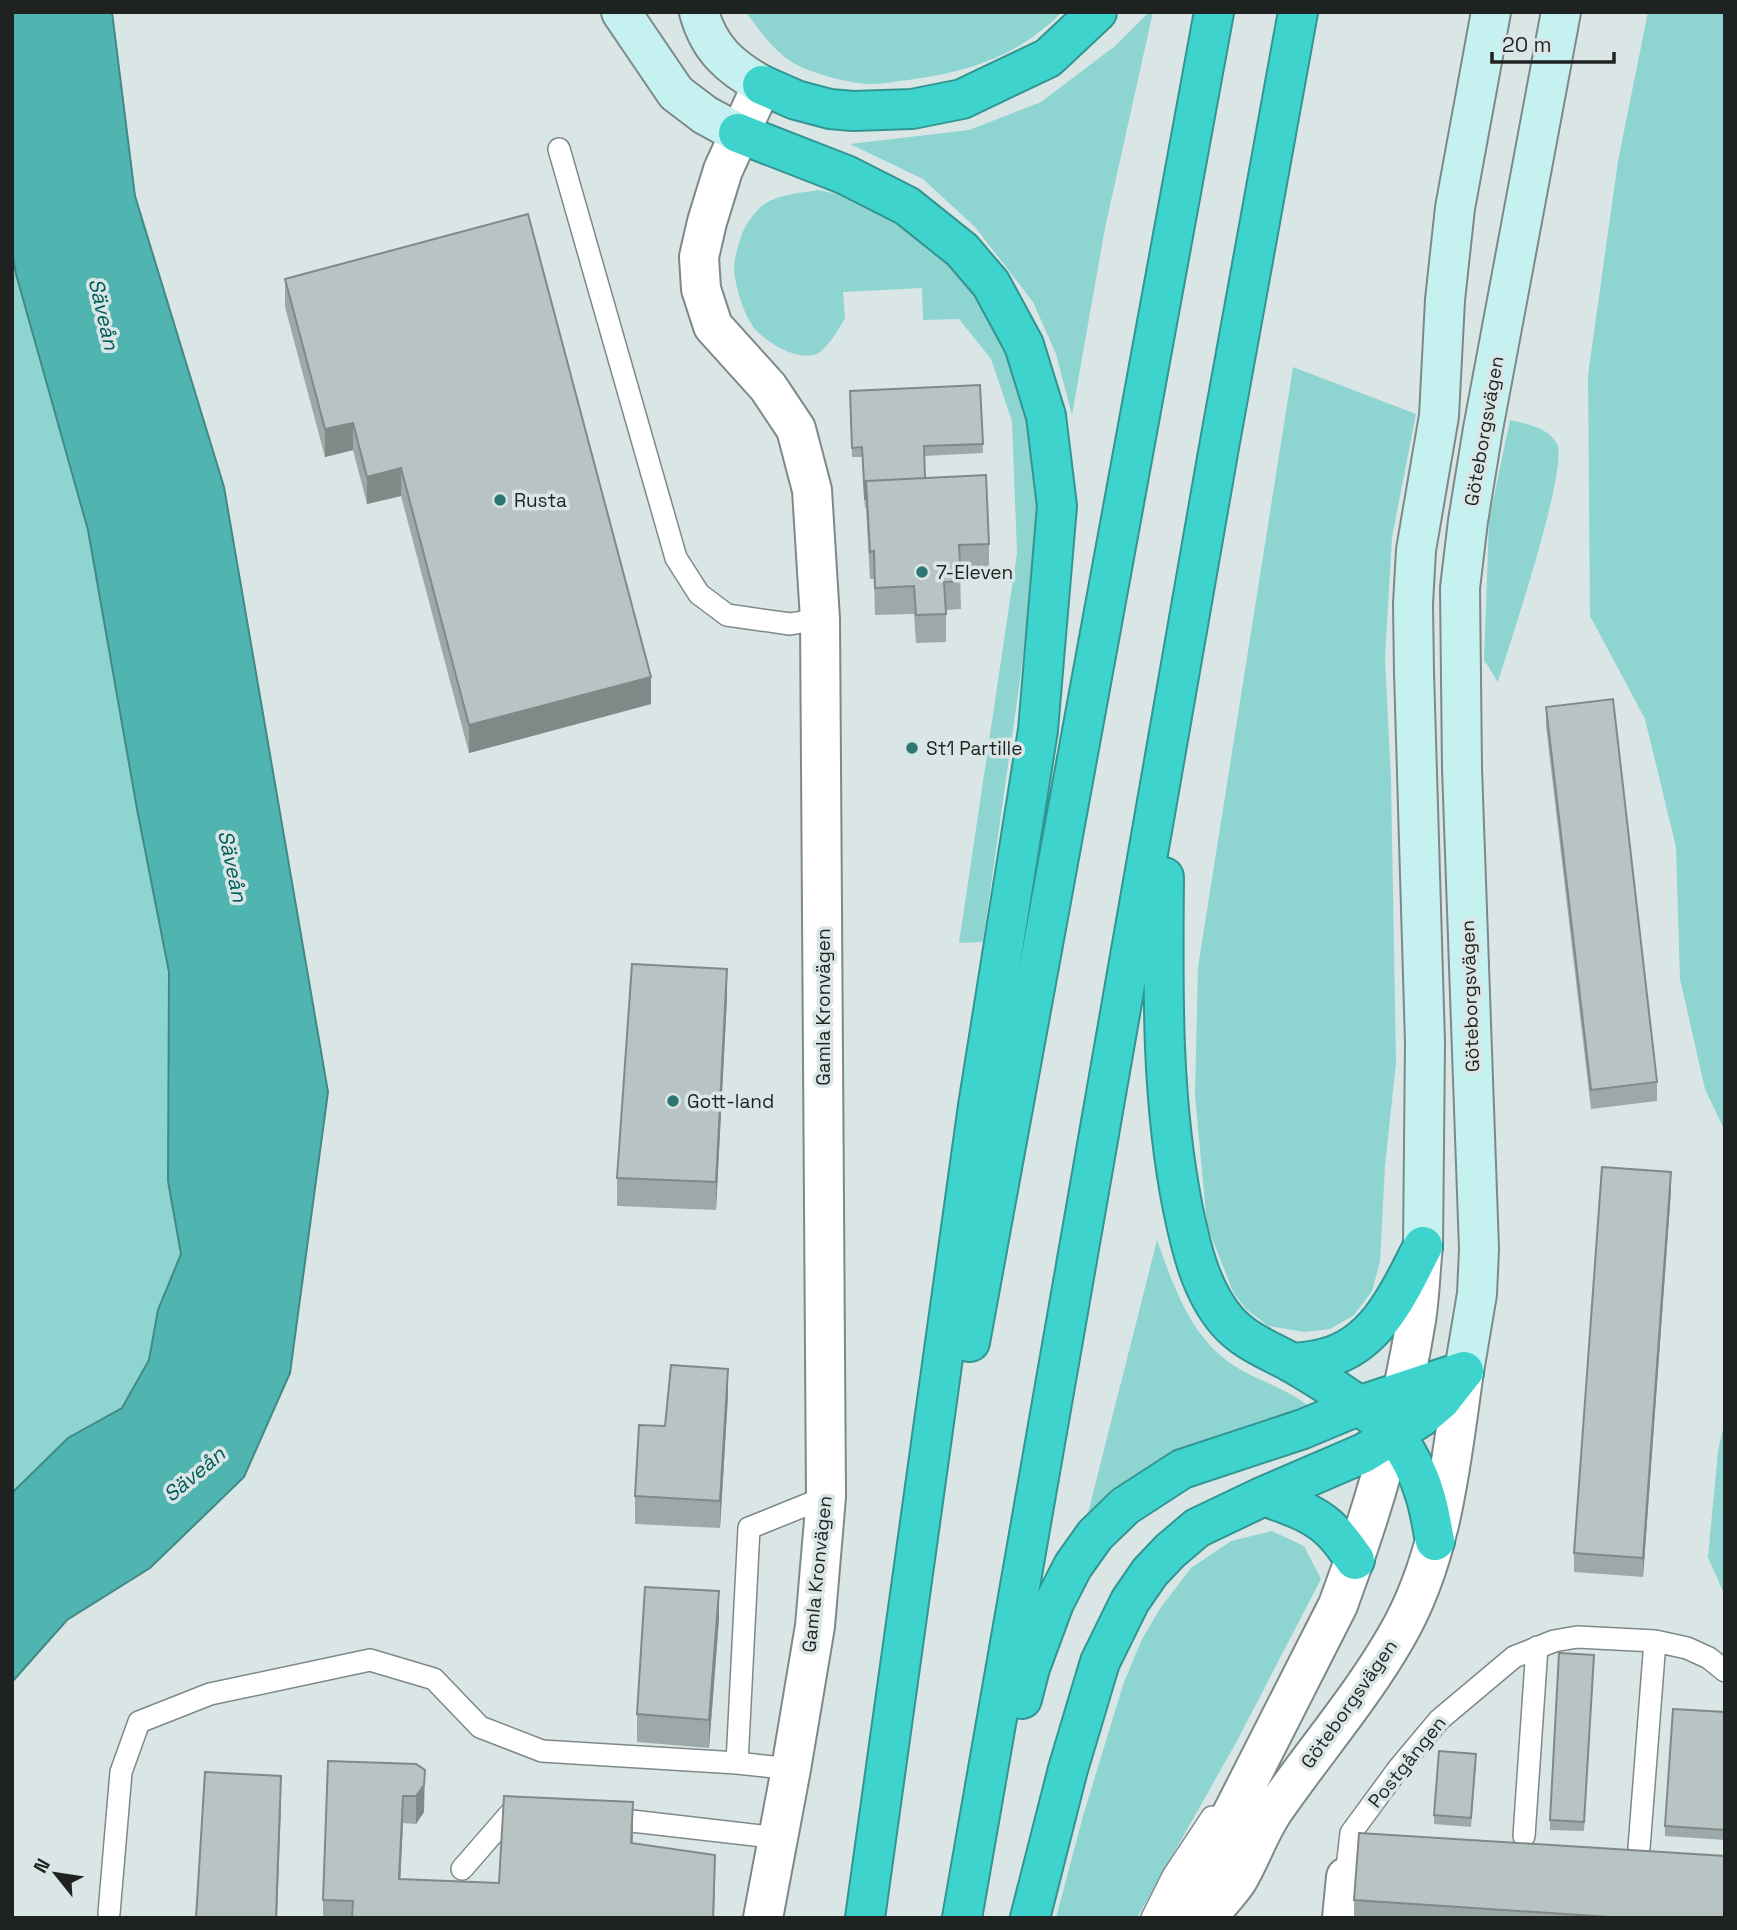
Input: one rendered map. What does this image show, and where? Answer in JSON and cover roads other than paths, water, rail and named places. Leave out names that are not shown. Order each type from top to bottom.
[{"type":"highway","points":[[762,85],[796,100],[830,109],[853,111],[912,109],[962,99],[1048,58],[1097,12]]},
{"type":"highway","points":[[871,1918],[930,1563],[1214,12]]},
{"type":"highway","points":[[963,1918],[1298,12]]},
{"type":"highway","points":[[738,133],[846,175],[907,206],[962,250],[991,284],[1024,345],[1046,415],[1058,506],[1038,730],[978,1106],[864,1918]]},
{"type":"highway","points":[[1165,766],[1163,977],[1167,1106],[1188,1237],[1205,1289],[1228,1322],[1261,1349],[1293,1363],[1358,1406],[1392,1434],[1410,1461],[1425,1495],[1435,1541]]},
{"type":"highway","points":[[1293,1363],[1327,1358],[1351,1347],[1375,1327],[1391,1307],[1423,1245]]},
{"type":"highway","points":[[963,1918],[1030,1668],[1054,1603],[1073,1566],[1095,1535],[1125,1506],[1182,1469],[1464,1371]]},
{"type":"highway","points":[[1030,1918],[1068,1769],[1100,1662],[1130,1601],[1150,1572],[1197,1528],[1364,1453],[1419,1418],[1441,1400],[1464,1371]]},
{"type":"highway","points":[[1264,1496],[1303,1511],[1321,1522],[1333,1532],[1355,1560]]},
{"type":"main road","points":[[621,12],[676,93],[705,115],[738,133]]},
{"type":"main road","points":[[699,12],[719,54],[737,71],[762,85]]},
{"type":"main road","points":[[1423,1245],[1425,1043],[1414,659],[1416,550],[1439,416],[1445,300],[1455,208],[1491,12]]},
{"type":"main road","name":"Göteborgsvägen","points":[[1464,1371],[1475,1308],[1479,1249],[1463,782],[1460,588],[1481,442],[1560,12]]},
{"type":"street","name":"Gamla Kronvägen","points":[[762,85],[723,170],[699,257],[701,289],[713,326],[768,387],[796,429],[812,491],[820,619],[826,1497],[815,1626],[792,1769],[763,1918]]},
{"type":"street","points":[[1179,1918],[1338,1605],[1355,1560],[1376,1497],[1403,1390],[1416,1323],[1423,1245]]},
{"type":"street","name":"Göteborgsvägen","points":[[1207,1918],[1233,1900],[1272,1814],[1363,1691],[1398,1635],[1421,1584],[1435,1541],[1450,1472],[1464,1371]]},
{"type":"street","name":"Postgången","points":[[1342,1918],[1346,1877]]},
{"type":"lane","points":[[559,149],[676,558],[699,594],[727,615],[790,624],[820,619]]},
{"type":"lane","points":[[737,1763],[749,1528],[826,1497]]},
{"type":"lane","name":"Postgången","points":[[1346,1877],[1352,1833],[1398,1769],[1439,1720],[1514,1657],[1537,1647],[1577,1637],[1655,1641],[1687,1648],[1709,1658],[1725,1671]]},
{"type":"lane","points":[[1639,1848],[1655,1641]]},
{"type":"lane","points":[[1524,1836],[1537,1647]]},
{"type":"lane","points":[[109,1913],[121,1772],[139,1723],[210,1694],[370,1660],[433,1679],[480,1727],[542,1751],[792,1769]]},
{"type":"lane","points":[[1152,1918],[1173,1876],[1228,1792],[1260,1759]]},
{"type":"lane","points":[[462,1870],[515,1808],[538,1810]]},
{"type":"lane","points":[[588,1816],[779,1838]]},
{"type":"water","name":"Säveån","points":[[12,12],[112,12],[135,196],[224,487],[328,1092],[290,1373],[244,1477],[150,1568],[67,1620],[12,1682],[12,1493],[68,1438],[122,1408],[149,1360],[158,1310],[181,1254],[168,1181],[169,972],[88,530],[12,252]]},
{"type":"place","name":"Rusta","points":[[500,500]]},
{"type":"place","name":"7-Eleven","points":[[922,572]]},
{"type":"place","name":"St1 Partille","points":[[912,748]]},
{"type":"place","name":"Gott-land","points":[[673,1101]]}]
